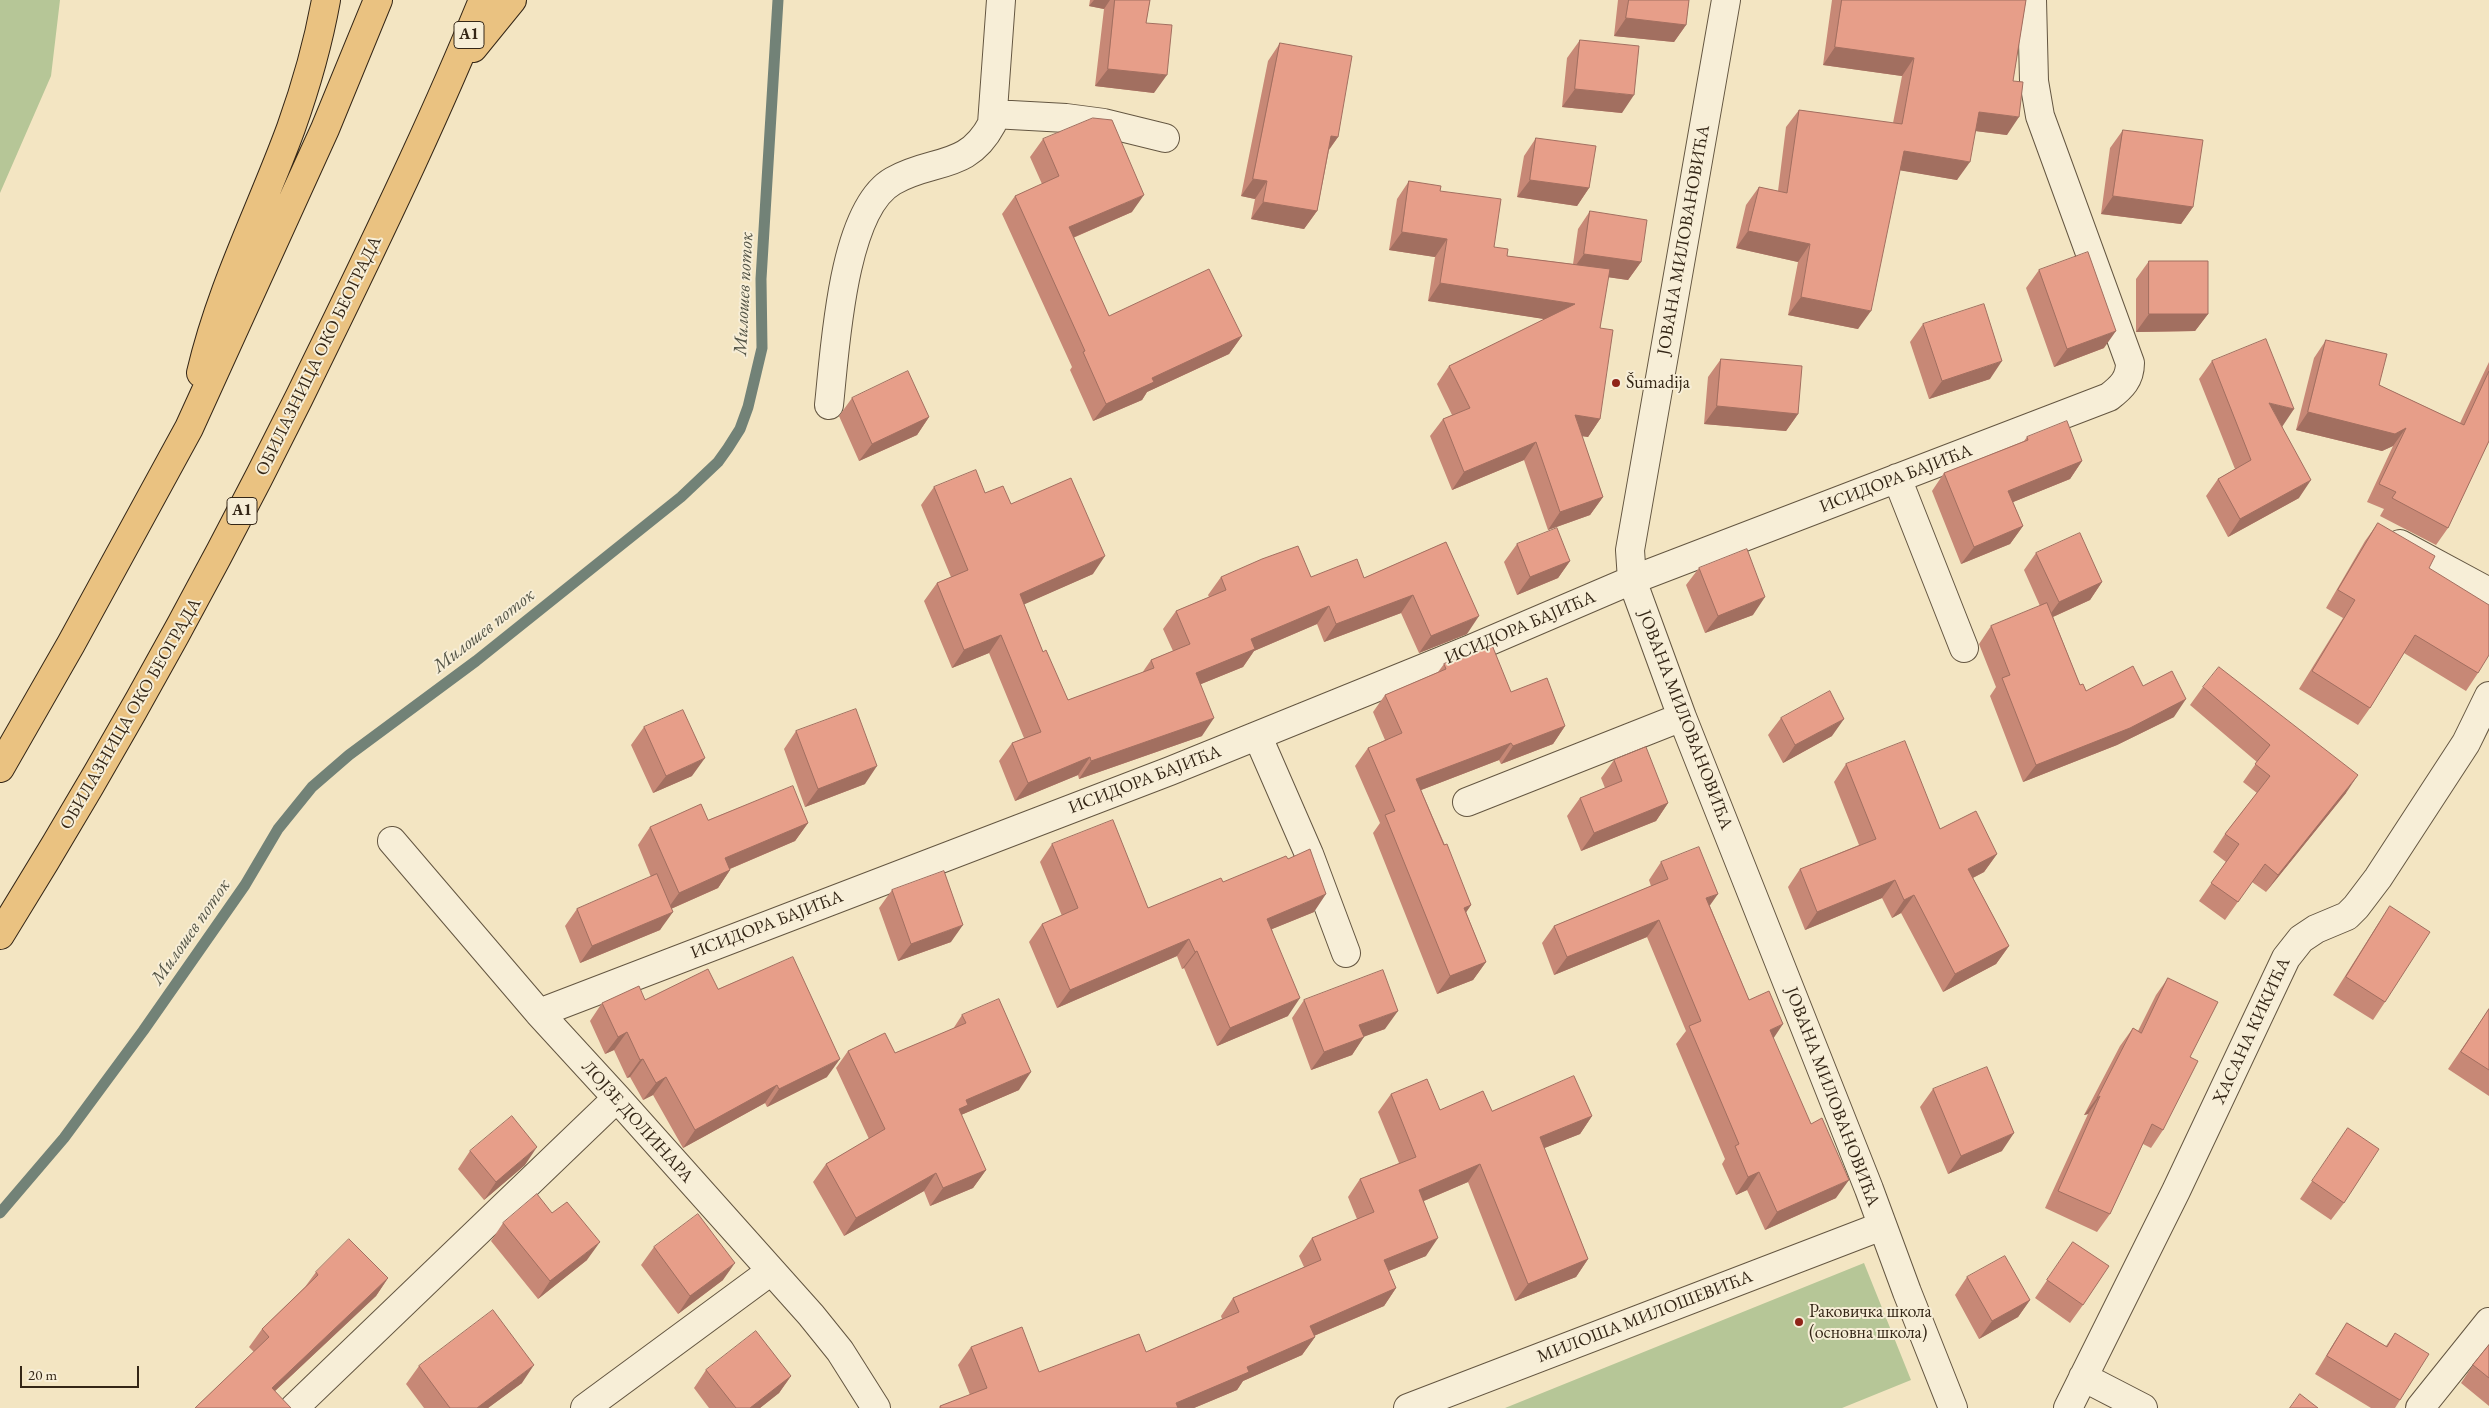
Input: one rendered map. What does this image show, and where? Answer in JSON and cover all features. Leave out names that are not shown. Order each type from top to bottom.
[{"type":"highway","points":[[189,428],[210,336],[235,264],[291,127],[317,48],[326,0]]},
{"type":"highway","points":[[0,768],[71,644],[189,428],[325,129],[378,0]]},
{"type":"highway","name":"ОБИЛАЗНИЦА ОКО БЕОГРАДА","points":[[0,935],[58,841],[205,582],[281,436],[385,222],[454,71],[483,0]]},
{"type":"highway","points":[[454,71],[512,0]]},
{"type":"street","points":[[829,405],[838,322],[859,224],[870,203],[894,181],[972,151],[982,142],[988,132],[993,114],[1001,0]]},
{"type":"street","name":"ЈОВАНА МИЛОВАНОВИЋА","points":[[1726,0],[1630,550],[1632,580],[1682,717],[1869,1188],[1953,1408]]},
{"type":"street","name":"ИСИДОРА БАЈИЋА","points":[[538,1013],[1258,736],[1632,580],[2109,397],[2126,381],[2130,372],[2130,363],[2040,116],[2034,81],[2032,0]]},
{"type":"street","points":[[993,114],[1066,118],[1104,123],[1164,138]]},
{"type":"street","points":[[1897,478],[1964,648]]},
{"type":"street","points":[[2377,531],[2489,590]]},
{"type":"street","name":"ХАСАНА КИКИЋА","points":[[2068,1408],[2176,1191],[2286,958],[2301,939],[2316,929],[2347,916],[2356,907],[2378,878],[2466,743],[2489,696]]},
{"type":"street","points":[[1467,802],[1682,717]]},
{"type":"street","points":[[1258,736],[1309,854],[1346,954]]},
{"type":"street","name":"ЛОЈЗЕ ДОЛИНАРА","points":[[392,841],[538,1013],[618,1098],[840,1351],[876,1408]]},
{"type":"street","points":[[294,1408],[618,1098]]},
{"type":"street","name":"МИЛОША МИЛОШЕВИЋА","points":[[1408,1408],[1882,1226]]},
{"type":"street","points":[[585,1408],[771,1271]]},
{"type":"street","points":[[2420,1408],[2489,1322]]},
{"type":"street","points":[[2084,1378],[2143,1408]]},
{"type":"green space","points":[[0,0],[60,0],[51,76],[0,193]]},
{"type":"green space","name":"Раковичка школа (основна школа)","points":[[1864,1263],[1911,1380],[1842,1408],[1505,1408]]},
{"type":"building","points":[[1115,0],[1150,0],[1146,23],[1172,25],[1167,75],[1108,69]]},
{"type":"building","points":[[1629,0],[1689,0],[1686,25],[1626,18]]},
{"type":"building","points":[[1842,0],[2026,0],[2013,81],[2023,82],[2019,117],[1979,112],[1970,162],[1904,151],[1871,311],[1801,297],[1810,244],[1748,231],[1759,187],[1787,193],[1799,110],[1902,124],[1914,58],[1835,47]]},
{"type":"building","points":[[1580,40],[1639,46],[1634,95],[1575,89]]},
{"type":"building","points":[[1280,43],[1352,56],[1338,137],[1331,136],[1317,211],[1263,202],[1267,181],[1253,179]]},
{"type":"building","points":[[1093,118],[1112,120],[1144,195],[1069,227],[1109,316],[1209,269],[1242,336],[1152,378],[1154,382],[1106,404],[1083,352],[1085,351],[1015,196],[1059,176],[1043,139]]},
{"type":"building","points":[[2123,130],[2203,140],[2193,207],[2113,196]]},
{"type":"building","points":[[1536,138],[1596,146],[1589,188],[1530,180]]},
{"type":"building","points":[[1409,181],[1441,186],[1440,191],[1501,199],[1494,247],[1508,249],[1507,256],[1610,269],[1600,328],[1613,330],[1600,419],[1575,415],[1603,497],[1560,512],[1536,442],[1464,472],[1443,419],[1470,408],[1449,366],[1575,304],[1440,283],[1447,239],[1402,232]]},
{"type":"building","points":[[1590,211],[1647,220],[1641,262],[1584,254]]},
{"type":"building","points":[[2088,252],[2116,331],[2067,349],[2039,270]]},
{"type":"building","points":[[2149,261],[2208,261],[2208,314],[2149,314]]},
{"type":"building","points":[[1984,304],[2002,361],[1942,381],[1923,324]]},
{"type":"building","points":[[2266,339],[2294,409],[2269,403],[2311,480],[2240,519],[2218,479],[2251,460],[2212,361]]},
{"type":"building","points":[[2326,340],[2387,354],[2379,385],[2464,425],[2489,371],[2489,441],[2448,528],[2392,498],[2396,492],[2379,484],[2406,428],[2395,434],[2308,412]]},
{"type":"building","points":[[1721,359],[1802,366],[1798,414],[1717,406]]},
{"type":"building","points":[[908,371],[929,417],[872,444],[852,398]]},
{"type":"building","points":[[2067,421],[2082,461],[2008,491],[2023,526],[1974,547],[1944,473],[2028,440],[2027,437]]},
{"type":"building","points":[[976,470],[985,493],[1003,486],[1011,504],[1071,478],[1105,556],[1020,594],[1043,652],[1046,650],[1068,700],[1154,668],[1151,660],[1190,644],[1176,611],[1226,590],[1221,577],[1298,546],[1311,577],[1357,559],[1364,578],[1446,542],[1479,616],[1431,636],[1413,595],[1336,624],[1329,606],[1251,639],[1255,649],[1196,673],[1214,718],[1091,761],[1090,757],[1028,783],[1012,743],[1041,732],[1001,635],[964,650],[937,583],[968,570],[934,487]]},
{"type":"building","points":[[2378,523],[2435,556],[2429,568],[2489,605],[2489,655],[2478,673],[2415,635],[2370,708],[2312,671],[2355,600],[2338,590]]},
{"type":"building","points":[[1557,528],[1570,561],[1530,577],[1517,544]]},
{"type":"building","points":[[2080,533],[2102,582],[2059,602],[2036,553]]},
{"type":"building","points":[[1747,549],[1765,597],[1718,616],[1699,568]]},
{"type":"building","points":[[2047,603],[2080,685],[2083,684],[2086,691],[2133,666],[2143,686],[2172,671],[2186,699],[2130,728],[2036,765],[2002,678],[2010,675],[1991,626]]},
{"type":"building","points":[[1492,645],[1511,692],[1547,678],[1565,726],[1513,746],[1511,743],[1416,779],[1444,845],[1447,844],[1471,905],[1464,908],[1486,962],[1450,976],[1385,815],[1395,811],[1368,748],[1402,733],[1385,695],[1446,669],[1444,664]]},
{"type":"building","points":[[2219,667],[2358,775],[2278,875],[2265,864],[2238,902],[2211,883],[2239,844],[2225,834],[2270,776],[2255,764],[2270,745],[2203,687]]},
{"type":"building","points":[[1830,691],[1844,719],[1795,745],[1781,718]]},
{"type":"building","points":[[856,709],[877,766],[818,789],[796,731]]},
{"type":"building","points":[[683,710],[705,758],[666,776],[644,727]]},
{"type":"building","points":[[1905,741],[1940,829],[1976,811],[1997,854],[1968,869],[2009,946],[1955,974],[1914,895],[1904,900],[1895,880],[1817,912],[1800,869],[1876,839],[1846,764]]},
{"type":"building","points":[[1646,747],[1668,803],[1594,833],[1580,798],[1622,781],[1614,760]]},
{"type":"building","points":[[793,786],[808,823],[725,858],[730,870],[679,893],[650,827],[701,804],[708,820]]},
{"type":"building","points":[[1113,820],[1148,908],[1221,878],[1223,882],[1286,856],[1288,859],[1310,849],[1326,894],[1267,919],[1300,998],[1230,1028],[1197,951],[1195,952],[1189,939],[1070,990],[1042,924],[1078,908],[1052,844]]},
{"type":"building","points":[[1699,847],[1718,894],[1706,898],[1749,1000],[1769,991],[1783,1024],[1770,1030],[1811,1124],[1822,1118],[1849,1180],[1777,1212],[1759,1172],[1748,1177],[1735,1146],[1739,1144],[1689,1026],[1701,1021],[1659,920],[1567,957],[1554,926],[1668,879],[1661,862]]},
{"type":"building","points":[[944,871],[963,925],[911,944],[892,890]]},
{"type":"building","points":[[657,874],[673,912],[592,946],[577,909]]},
{"type":"building","points":[[2390,906],[2430,932],[2385,1002],[2346,977]]},
{"type":"building","points":[[793,957],[840,1059],[779,1089],[777,1085],[695,1130],[666,1077],[656,1083],[643,1059],[640,1060],[627,1032],[618,1037],[602,1003],[639,986],[645,1000],[708,969],[718,989]]},
{"type":"building","points":[[1383,970],[1398,1011],[1359,1025],[1364,1037],[1324,1052],[1304,1000]]},
{"type":"building","points":[[2168,978],[2218,1002],[2190,1057],[2198,1061],[2163,1130],[2152,1124],[2110,1214],[2058,1191],[2100,1096],[2097,1098],[2133,1028],[2141,1033]]},
{"type":"building","points":[[999,999],[1031,1072],[966,1100],[968,1105],[959,1109],[986,1170],[943,1188],[936,1173],[856,1218],[826,1164],[885,1129],[848,1051],[885,1033],[895,1053],[966,1023],[962,1015]]},
{"type":"building","points":[[2489,1009],[2489,1070],[2461,1052]]},
{"type":"building","points":[[1987,1067],[2014,1133],[1961,1156],[1933,1089]]},
{"type":"building","points":[[1574,1076],[1592,1116],[1540,1137],[1588,1259],[1528,1284],[1480,1164],[1419,1190],[1438,1238],[1384,1260],[1396,1288],[1310,1326],[1315,1337],[1247,1367],[1249,1372],[1176,1403],[1178,1408],[941,1408],[940,1406],[987,1388],[971,1347],[1022,1327],[1039,1372],[1139,1334],[1146,1352],[1239,1312],[1233,1298],[1321,1260],[1312,1238],[1374,1212],[1360,1179],[1416,1157],[1391,1094],[1427,1079],[1440,1110],[1483,1091],[1492,1111]]},
{"type":"building","points":[[512,1116],[537,1147],[496,1182],[470,1151]]},
{"type":"building","points":[[2348,1128],[2379,1149],[2344,1203],[2312,1181]]},
{"type":"building","points":[[537,1194],[552,1213],[567,1202],[600,1242],[550,1281],[503,1223]]},
{"type":"building","points":[[698,1214],[735,1263],[690,1296],[654,1247]]},
{"type":"building","points":[[349,1239],[388,1278],[272,1388],[291,1408],[195,1408],[269,1337],[262,1329],[318,1275],[316,1272]]},
{"type":"building","points":[[2073,1242],[2109,1266],[2083,1305],[2047,1280]]},
{"type":"building","points":[[2005,1256],[2030,1300],[1992,1321],[1967,1277]]},
{"type":"building","points":[[493,1310],[534,1365],[477,1408],[450,1408],[419,1366]]},
{"type":"building","points":[[2347,1323],[2387,1347],[2395,1333],[2429,1354],[2400,1400],[2327,1356]]},
{"type":"building","points":[[756,1331],[791,1376],[750,1408],[736,1408],[706,1370]]},
{"type":"building","points":[[2489,1345],[2489,1378],[2473,1365]]},
{"type":"building","points":[[2300,1394],[2318,1408],[2290,1408]]},
{"type":"waterway","name":"Милошев поток","points":[[0,1213],[64,1138],[143,1031],[245,885],[278,829],[312,787],[349,755],[476,661],[681,497],[718,462],[728,448],[740,429],[748,407],[762,348],[761,279],[778,0]]},
{"type":"place","name":"Šumadija","points":[[1616,383]]},
{"type":"place","name":"Раковичка школа (основна школа)","points":[[1799,1322]]}]
